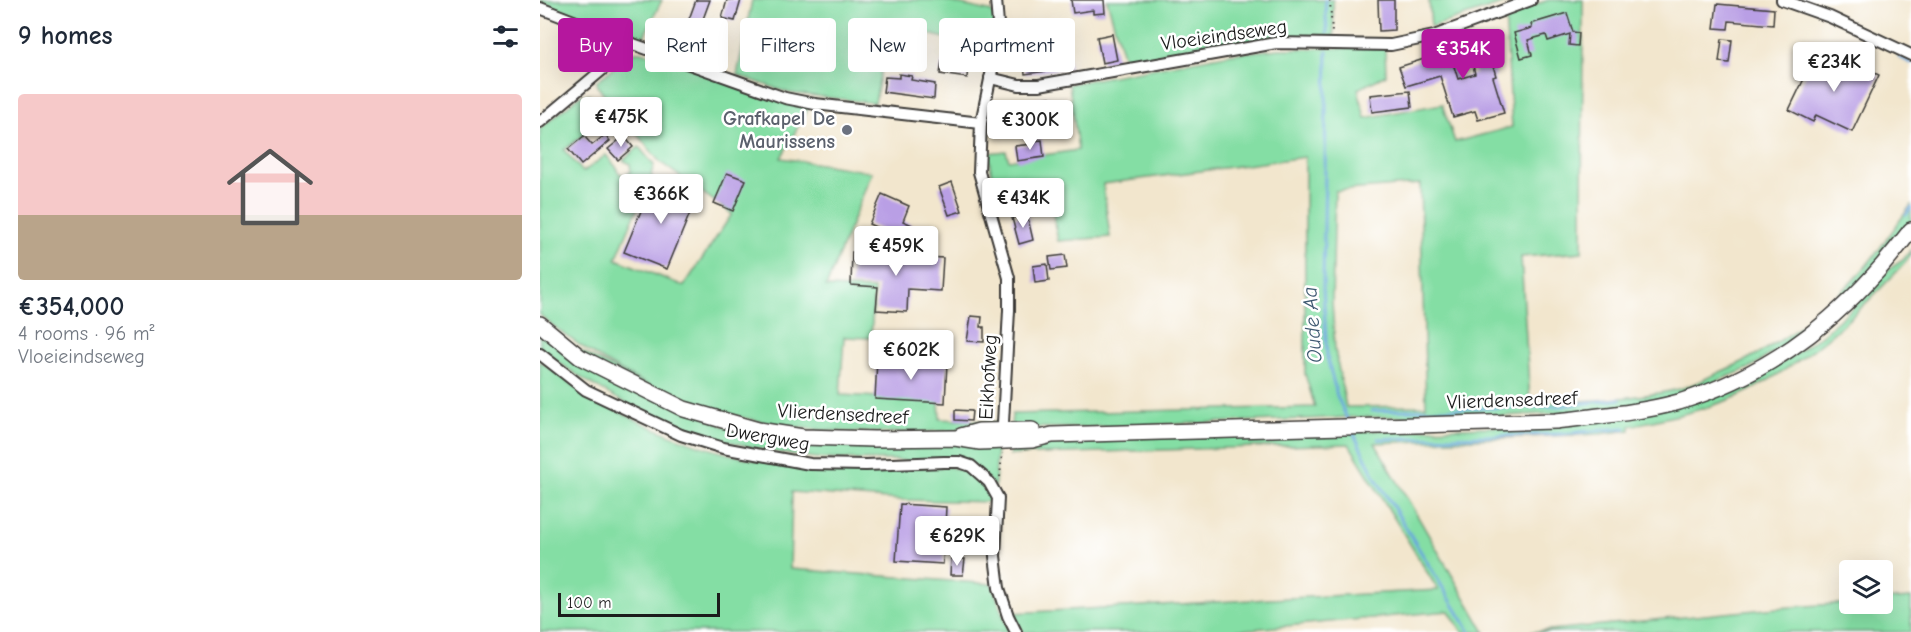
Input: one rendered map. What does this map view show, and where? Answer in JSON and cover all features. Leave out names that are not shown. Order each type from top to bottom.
[{"type":"main road","name":"Vlierdensedreef","points":[[540,324],[580,357],[684,410],[758,430],[815,437],[955,438],[980,442],[1032,440],[1052,435],[1556,421],[1633,412],[1678,402],[1730,383],[1762,368],[1803,341],[1843,308],[1870,282],[1911,230]]},
{"type":"main road","name":"Vlierdensedreef","points":[[955,438],[980,431],[1031,430],[1052,435]]},
{"type":"street","name":"Eikhofweg","points":[[996,0],[999,36],[981,123],[980,172],[1009,278],[1003,423]]},
{"type":"street","name":"Vloeieindseweg","points":[[990,78],[1019,85],[1039,85],[1276,43],[1391,45],[1434,36],[1531,0]]},
{"type":"street","points":[[1782,0],[1830,17],[1911,55]]},
{"type":"street","points":[[540,8],[566,18]]},
{"type":"street","points":[[633,44],[785,98],[815,104],[981,123]]},
{"type":"street","points":[[540,122],[600,72]]},
{"type":"street","name":"Dwergweg","points":[[540,354],[586,390],[681,435],[723,448],[810,464],[959,462],[971,466],[981,474],[989,482],[998,498]]},
{"type":"street","points":[[998,498],[995,556],[999,588],[1016,632]]},
{"type":"path","points":[[1330,0],[1333,43]]},
{"type":"path","name":"Eikhofweg","points":[[998,498],[1003,441]]},
{"type":"green space","points":[[540,0],[662,0],[653,18],[645,18],[645,34],[642,40],[633,37],[633,18],[583,18],[542,3]]},
{"type":"green space","points":[[752,0],[941,0],[992,12],[994,18],[939,18],[939,37],[927,34],[927,18],[848,18],[848,72],[881,72],[875,103],[789,93],[737,75],[740,60],[740,72],[836,72],[836,18],[748,18]]},
{"type":"green space","points":[[1107,0],[1333,0],[1334,39],[1308,37],[1255,40],[1125,63]]},
{"type":"green space","points":[[1429,0],[1514,0],[1431,27]]},
{"type":"green space","points":[[1549,0],[1583,0],[1582,252],[1521,257],[1530,403],[1603,400],[1675,390],[1738,364],[1794,331],[1828,304],[1866,266],[1911,205],[1911,221],[1889,250],[1824,319],[1750,368],[1667,400],[1587,412],[1502,416],[1355,417],[1069,428],[1011,427],[1012,414],[1315,407],[1305,374],[1305,157],[1103,184],[1110,237],[1058,241],[1048,187],[995,194],[988,153],[1006,151],[1009,160],[1078,150],[1069,84],[1231,54],[1279,49],[1385,47],[1386,75],[1358,89],[1365,118],[1442,104],[1455,142],[1512,127],[1505,14]],"holes":[[[1420,184],[1426,406],[1346,407],[1335,350],[1332,301],[1335,191]]]},
{"type":"green space","points":[[633,53],[645,53],[645,72],[705,72],[810,105],[781,158],[872,172],[826,287],[874,289],[871,338],[844,337],[840,395],[939,400],[940,419],[998,422],[998,427],[934,432],[873,433],[814,429],[756,421],[700,406],[646,384],[592,354],[540,315],[540,129],[581,95],[589,95],[604,112],[602,120],[564,150],[583,172],[606,155],[617,171],[624,176],[631,172],[630,164],[623,160],[639,147],[654,165],[651,175],[653,178],[647,194],[644,193],[616,259],[684,286],[732,214],[660,162],[597,86],[597,81],[608,72],[633,72]]},
{"type":"green space","points":[[1911,250],[1911,255],[1906,262],[1888,281],[1814,349],[1772,378],[1721,403],[1630,426],[1630,430],[1599,434],[1375,443],[1485,632],[1462,632],[1449,611],[1220,632],[1023,632],[1013,613],[1438,590],[1349,444],[1010,455],[1010,445],[1050,440],[1560,425],[1718,395],[1757,378],[1823,334]]},
{"type":"green space","points":[[540,330],[723,426],[997,445],[995,487],[972,464],[816,458],[779,453],[706,435],[636,408],[570,370],[540,348]]},
{"type":"green space","points":[[540,361],[603,403],[636,420],[706,448],[779,464],[817,468],[949,467],[971,474],[982,482],[994,502],[901,500],[792,492],[790,569],[992,584],[1009,632],[540,632]]},
{"type":"green space","points":[[1911,598],[1911,632],[1530,632],[1839,604],[1839,614],[1893,614],[1893,599]]},
{"type":"building","points":[[696,0],[710,0],[703,18],[689,18]]},
{"type":"building","points":[[727,0],[741,0],[735,21],[722,18]]},
{"type":"building","points":[[1071,0],[1104,0],[1105,13],[1093,14],[1093,10],[1073,13]]},
{"type":"building","points":[[1378,0],[1394,0],[1394,30],[1379,31]]},
{"type":"building","points":[[1717,4],[1774,9],[1773,25],[1729,21],[1728,29],[1714,28]]},
{"type":"building","points":[[1567,13],[1573,32],[1579,33],[1578,46],[1569,45],[1570,34],[1548,41],[1546,35],[1528,40],[1532,55],[1521,58],[1514,33],[1532,28],[1531,24]]},
{"type":"building","points":[[1112,34],[1117,60],[1102,63],[1097,37]]},
{"type":"building","points":[[1497,38],[1500,53],[1490,55],[1496,76],[1493,77],[1504,113],[1478,120],[1475,111],[1453,117],[1440,76],[1406,86],[1399,67],[1449,51],[1458,79],[1475,74],[1468,44]]},
{"type":"building","points":[[1722,39],[1732,40],[1729,63],[1719,62]]},
{"type":"building","points":[[1816,54],[1855,73],[1858,65],[1879,75],[1852,132],[1816,115],[1813,122],[1789,110]]},
{"type":"building","points":[[940,72],[967,72],[967,78],[940,74]]},
{"type":"building","points":[[899,74],[912,76],[911,80],[935,84],[934,99],[883,92],[885,77],[899,78]]},
{"type":"building","points":[[1410,91],[1412,107],[1372,112],[1370,95]]},
{"type":"building","points":[[1050,97],[1052,112],[1038,113],[1038,118],[1023,120],[1023,116],[1020,116],[1018,101]]},
{"type":"building","points":[[605,135],[610,141],[581,165],[568,149],[584,136],[592,145]]},
{"type":"building","points":[[624,136],[633,147],[618,160],[608,149]]},
{"type":"building","points":[[1042,140],[1044,157],[1017,161],[1015,146]]},
{"type":"building","points":[[727,173],[746,180],[733,211],[714,203]]},
{"type":"building","points":[[653,182],[672,190],[673,186],[697,196],[667,269],[624,252]]},
{"type":"building","points":[[952,182],[962,211],[949,215],[939,187]]},
{"type":"building","points":[[1040,192],[1043,203],[1032,206],[1029,195]]},
{"type":"building","points":[[882,194],[909,206],[903,221],[912,225],[905,240],[869,224]]},
{"type":"building","points":[[1027,214],[1033,240],[1019,244],[1012,218]]},
{"type":"building","points":[[852,252],[943,258],[941,291],[908,289],[907,312],[876,310],[878,287],[851,285]]},
{"type":"building","points":[[1065,255],[1067,268],[1051,270],[1049,257]]},
{"type":"building","points":[[1047,264],[1049,281],[1035,283],[1033,266]]},
{"type":"building","points":[[971,316],[982,317],[984,342],[967,341]]},
{"type":"building","points":[[877,359],[947,363],[945,403],[875,399]]},
{"type":"building","points":[[955,410],[972,411],[971,421],[955,420]]},
{"type":"building","points":[[900,504],[946,507],[943,564],[896,561]]},
{"type":"building","points":[[951,558],[965,559],[963,575],[950,575]]},
{"type":"waterway","name":"Oude Aa","points":[[1325,0],[1327,33]]},
{"type":"waterway","name":"Oude Aa","points":[[1327,51],[1323,287],[1327,357],[1337,396],[1349,423]]},
{"type":"waterway","points":[[1899,57],[1911,63]]},
{"type":"waterway","points":[[1906,215],[1911,208]]},
{"type":"waterway","points":[[1372,411],[1560,406],[1620,399]]},
{"type":"waterway","points":[[1378,439],[1560,434],[1625,428]]},
{"type":"waterway","name":"Oude Aa","points":[[1353,432],[1375,477],[1470,632]]},
{"type":"place","name":"Grafkapel De Maurissens","points":[[847,130]]}]
